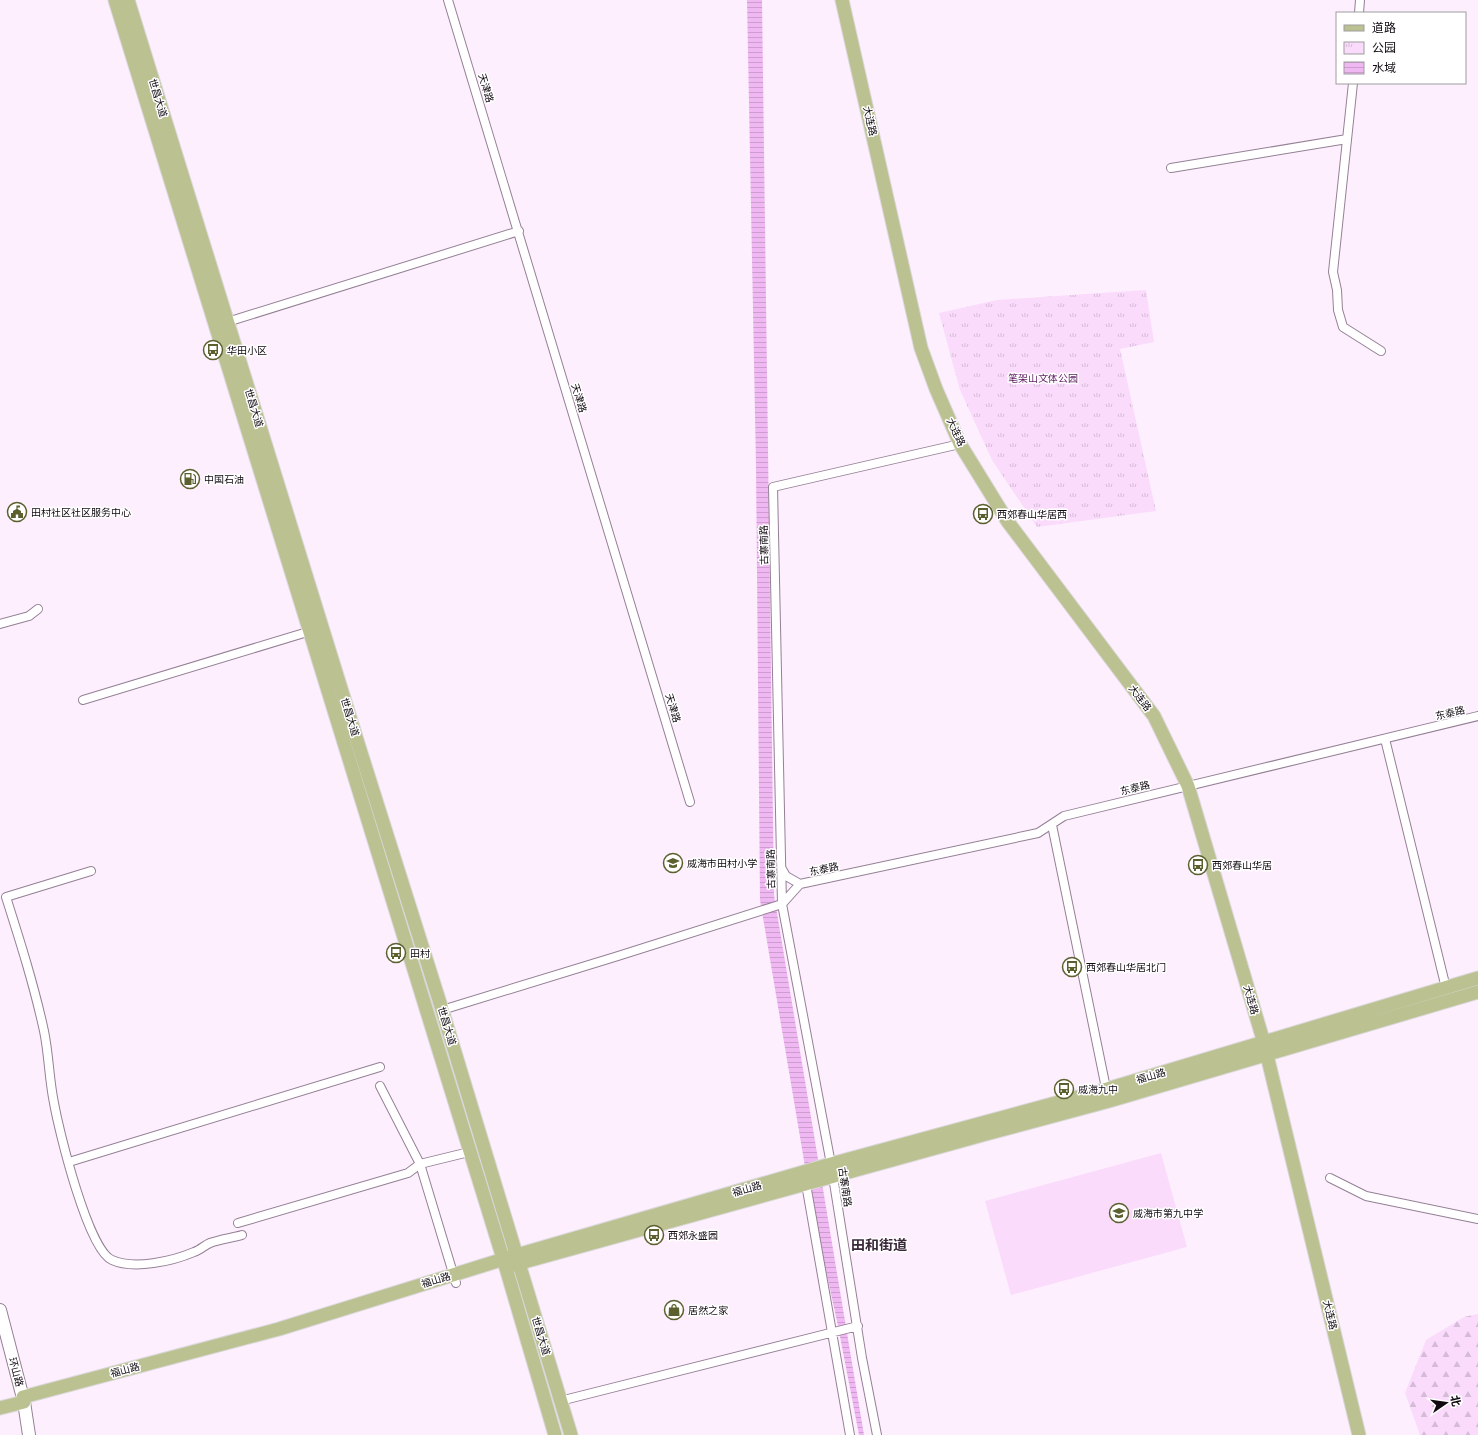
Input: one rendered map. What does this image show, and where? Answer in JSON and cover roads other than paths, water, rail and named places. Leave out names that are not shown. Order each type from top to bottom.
[{"type":"main road","name":"大连路","points":[[842,0],[921,348],[936,389],[960,444],[1008,522],[1154,716],[1188,786],[1265,1049],[1359,1435]]},
{"type":"main road","name":"世昌大道","points":[[121,2],[221,324],[323,628],[442,1010],[571,1435]]},
{"type":"main road","name":"世昌大道","points":[[221,324],[309,632],[504,1263],[555,1435]]},
{"type":"main road","points":[[1446,988],[1478,978]]},
{"type":"main road","name":"福山路","points":[[1265,1049],[1446,988],[1476,995]]},
{"type":"main road","name":"福山路","points":[[0,1408],[282,1334],[504,1263],[1108,1095],[1265,1049],[1476,995]]},
{"type":"main road","name":"环山路","points":[[0,1310],[24,1401],[29,1435]]},
{"type":"street","name":"天津路","points":[[448,0],[519,231],[690,802]]},
{"type":"street","points":[[1359,12],[1360,0]]},
{"type":"street","points":[[1353,84],[1337,242],[1332,272],[1337,290],[1338,310],[1342,327],[1381,351]]},
{"type":"street","points":[[1171,168],[1347,139]]},
{"type":"street","points":[[221,324],[519,231]]},
{"type":"street","name":"古寨南路","points":[[877,1435],[862,1358],[854,1326],[829,1172],[779,904],[781,867],[773,487],[960,444]]},
{"type":"street","points":[[0,624],[29,616],[38,609]]},
{"type":"street","points":[[83,700],[323,628]]},
{"type":"street","name":"东泰路","points":[[800,884],[1038,832],[1052,825],[1064,816],[1478,716]]},
{"type":"street","points":[[1385,739],[1446,988]]},
{"type":"street","points":[[1052,825],[1108,1095]]},
{"type":"street","points":[[442,1010],[618,956],[779,904],[800,884],[786,876],[781,867]]},
{"type":"street","points":[[92,872],[6,897],[30,972],[41,1018],[54,1102],[68,1162],[91,1231],[97,1244],[111,1260],[133,1265],[151,1264],[195,1252],[210,1243],[242,1235]]},
{"type":"street","points":[[68,1162],[380,1067]]},
{"type":"street","points":[[380,1086],[420,1164],[454,1278]]},
{"type":"street","points":[[238,1223],[408,1173],[420,1164],[469,1152]]},
{"type":"street","points":[[1330,1178],[1366,1196],[1478,1219]]},
{"type":"street","points":[[804,1179],[835,1331],[850,1435]]},
{"type":"street","points":[[560,1400],[854,1326]]},
{"type":"water","points":[[747,0],[762,0],[774,895],[864,1435],[859,1435],[837,1321],[812,1208],[760,900],[756,466]]},
{"type":"place","name":"华田小区","points":[[213,350]]},
{"type":"place","name":"中国石油","points":[[190,479]]},
{"type":"place","name":"田村社区社区服务中心","points":[[17,512]]},
{"type":"place","name":"西郊春山华居西","points":[[983,514]]},
{"type":"place","name":"威海市田村小学","points":[[673,863]]},
{"type":"place","name":"西郊春山华居","points":[[1198,865]]},
{"type":"place","name":"田村","points":[[396,953]]},
{"type":"place","name":"西郊春山华居北门","points":[[1072,967]]},
{"type":"place","name":"威海九中","points":[[1064,1089]]},
{"type":"place","name":"威海市第九中学","points":[[1119,1213]]},
{"type":"place","name":"西郊永盛园","points":[[654,1235]]},
{"type":"place","name":"居然之家","points":[[674,1310]]},
{"type":"district","name":"田和街道","points":[[879,1245]]},
{"type":"park label","name":"笔架山文体公园","points":[[1043,378]]}]
